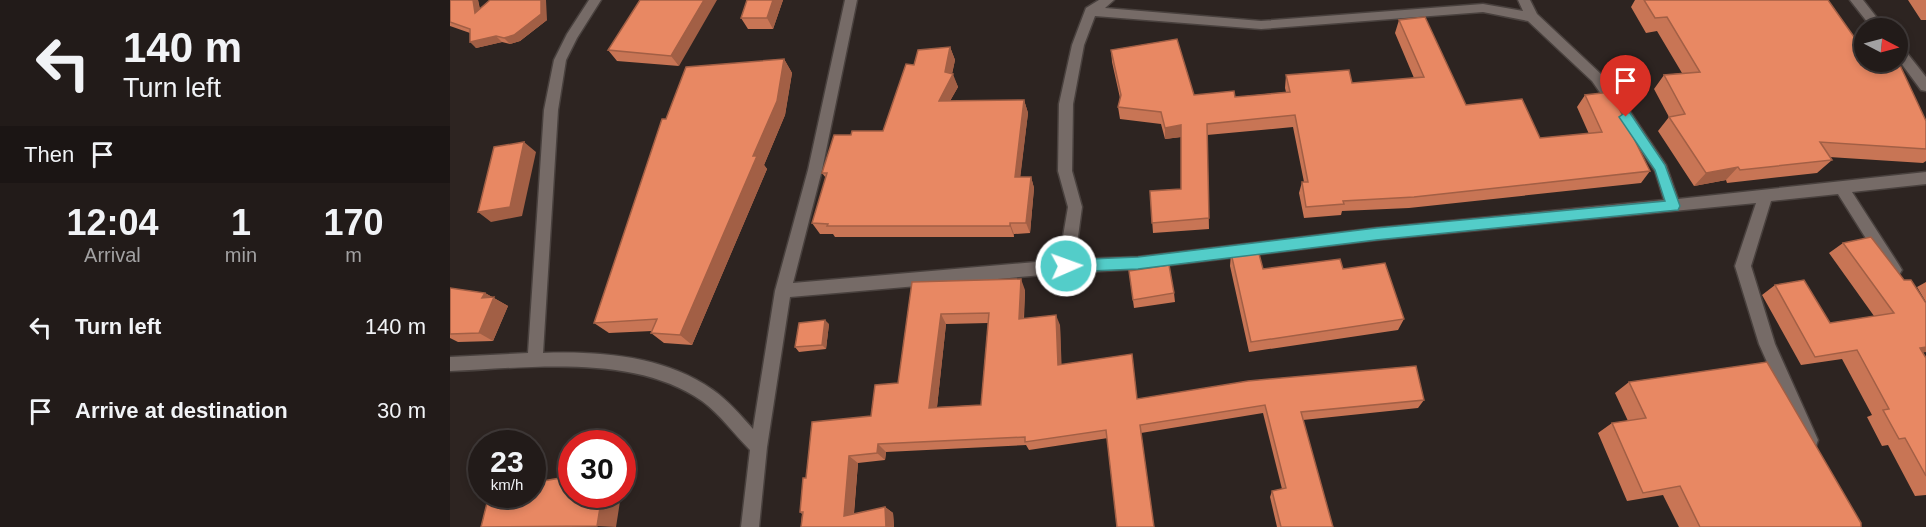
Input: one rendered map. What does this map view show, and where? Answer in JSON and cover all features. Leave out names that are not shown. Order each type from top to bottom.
[{"type":"street","points":[[535,361],[551,110],[560,60],[571,37],[595,0]]},
{"type":"street","points":[[750,527],[759,447],[783,291],[815,170],[851,0]]},
{"type":"street","points":[[1066,266],[1076,207],[1065,171],[1066,104],[1078,45],[1090,11],[1108,0]]},
{"type":"street","points":[[1524,0],[1532,17],[1598,78],[1661,169],[1673,206]]},
{"type":"street","points":[[1856,0],[1871,18]]},
{"type":"street","points":[[1090,11],[1261,25],[1483,8],[1532,17]]},
{"type":"street","points":[[1908,64],[1926,86]]},
{"type":"street","points":[[783,291],[1066,266],[1138,263],[1376,234],[1673,206],[1926,178]]},
{"type":"street","points":[[1841,186],[1902,282]]},
{"type":"street","points":[[1766,196],[1743,266],[1767,344],[1818,454]]},
{"type":"street","points":[[450,364],[535,361],[609,362],[669,374],[707,394],[759,447]]},
{"type":"building","points":[[450,0],[473,0],[475,13],[490,0],[541,0],[541,14],[514,35],[504,38],[496,36],[470,42],[470,29],[450,22]]},
{"type":"building","points":[[640,0],[704,0],[671,56],[608,50]]},
{"type":"building","points":[[747,0],[773,0],[767,18],[741,18]]},
{"type":"building","points":[[1644,0],[1828,0],[1854,37],[1854,72],[1903,72],[1926,121],[1926,149],[1820,142],[1832,160],[1740,170],[1738,167],[1706,173],[1669,117],[1685,114],[1664,75],[1700,72],[1667,17],[1655,18]]},
{"type":"building","points":[[1425,17],[1466,105],[1522,99],[1540,138],[1602,132],[1585,95],[1611,92],[1650,171],[1414,197],[1343,201],[1344,204],[1306,207],[1302,182],[1308,182],[1295,115],[1207,124],[1209,218],[1152,223],[1150,191],[1181,189],[1181,125],[1165,128],[1161,112],[1118,107],[1121,95],[1111,50],[1177,39],[1194,95],[1234,91],[1235,97],[1290,92],[1286,75],[1349,70],[1352,83],[1424,77],[1399,20]]},
{"type":"building","points":[[950,47],[945,72],[953,74],[939,101],[1024,100],[1015,177],[1031,177],[1026,223],[1010,223],[1010,226],[827,226],[828,224],[812,223],[827,173],[822,173],[834,135],[851,135],[852,131],[883,131],[906,64],[914,65],[918,50]]},
{"type":"building","points":[[784,59],[777,101],[753,156],[757,156],[680,335],[651,333],[657,319],[594,323],[662,119],[666,119],[686,67]]},
{"type":"building","points":[[524,142],[510,207],[478,212],[494,147]]},
{"type":"building","points":[[1871,237],[1904,280],[1911,280],[1926,303],[1926,347],[1920,348],[1926,358],[1926,476],[1905,438],[1899,439],[1883,410],[1889,409],[1857,350],[1815,357],[1775,285],[1804,280],[1830,323],[1894,313],[1843,243]]},
{"type":"building","points":[[1258,250],[1263,269],[1340,259],[1343,269],[1385,263],[1404,319],[1251,342],[1231,253]]},
{"type":"building","points":[[1169,265],[1174,293],[1133,300],[1129,271]]},
{"type":"building","points":[[1021,279],[1019,319],[1056,315],[1058,365],[1132,354],[1137,399],[1248,381],[1416,366],[1424,400],[1301,412],[1333,527],[1281,527],[1272,491],[1286,488],[1265,405],[1140,425],[1154,527],[1117,527],[1106,430],[1025,442],[1025,437],[878,444],[877,453],[849,456],[844,516],[885,507],[886,527],[801,527],[803,478],[806,478],[812,422],[871,416],[875,385],[898,383],[912,282]],"holes":[[[989,313],[981,405],[929,408],[941,314]]]},
{"type":"building","points":[[450,288],[485,293],[482,298],[494,297],[479,333],[450,334]]},
{"type":"building","points":[[825,320],[822,345],[795,347],[799,323]]},
{"type":"building","points":[[1767,362],[1861,523],[1861,527],[1700,527],[1680,486],[1643,493],[1612,423],[1646,418],[1629,382]]},
{"type":"building","points":[[558,478],[558,508],[600,508],[597,526],[481,527],[486,508],[546,508],[546,481]]},
{"type":"route","points":[[1066,266],[1138,263],[1376,234],[1673,206],[1661,169],[1626,117]]}]
